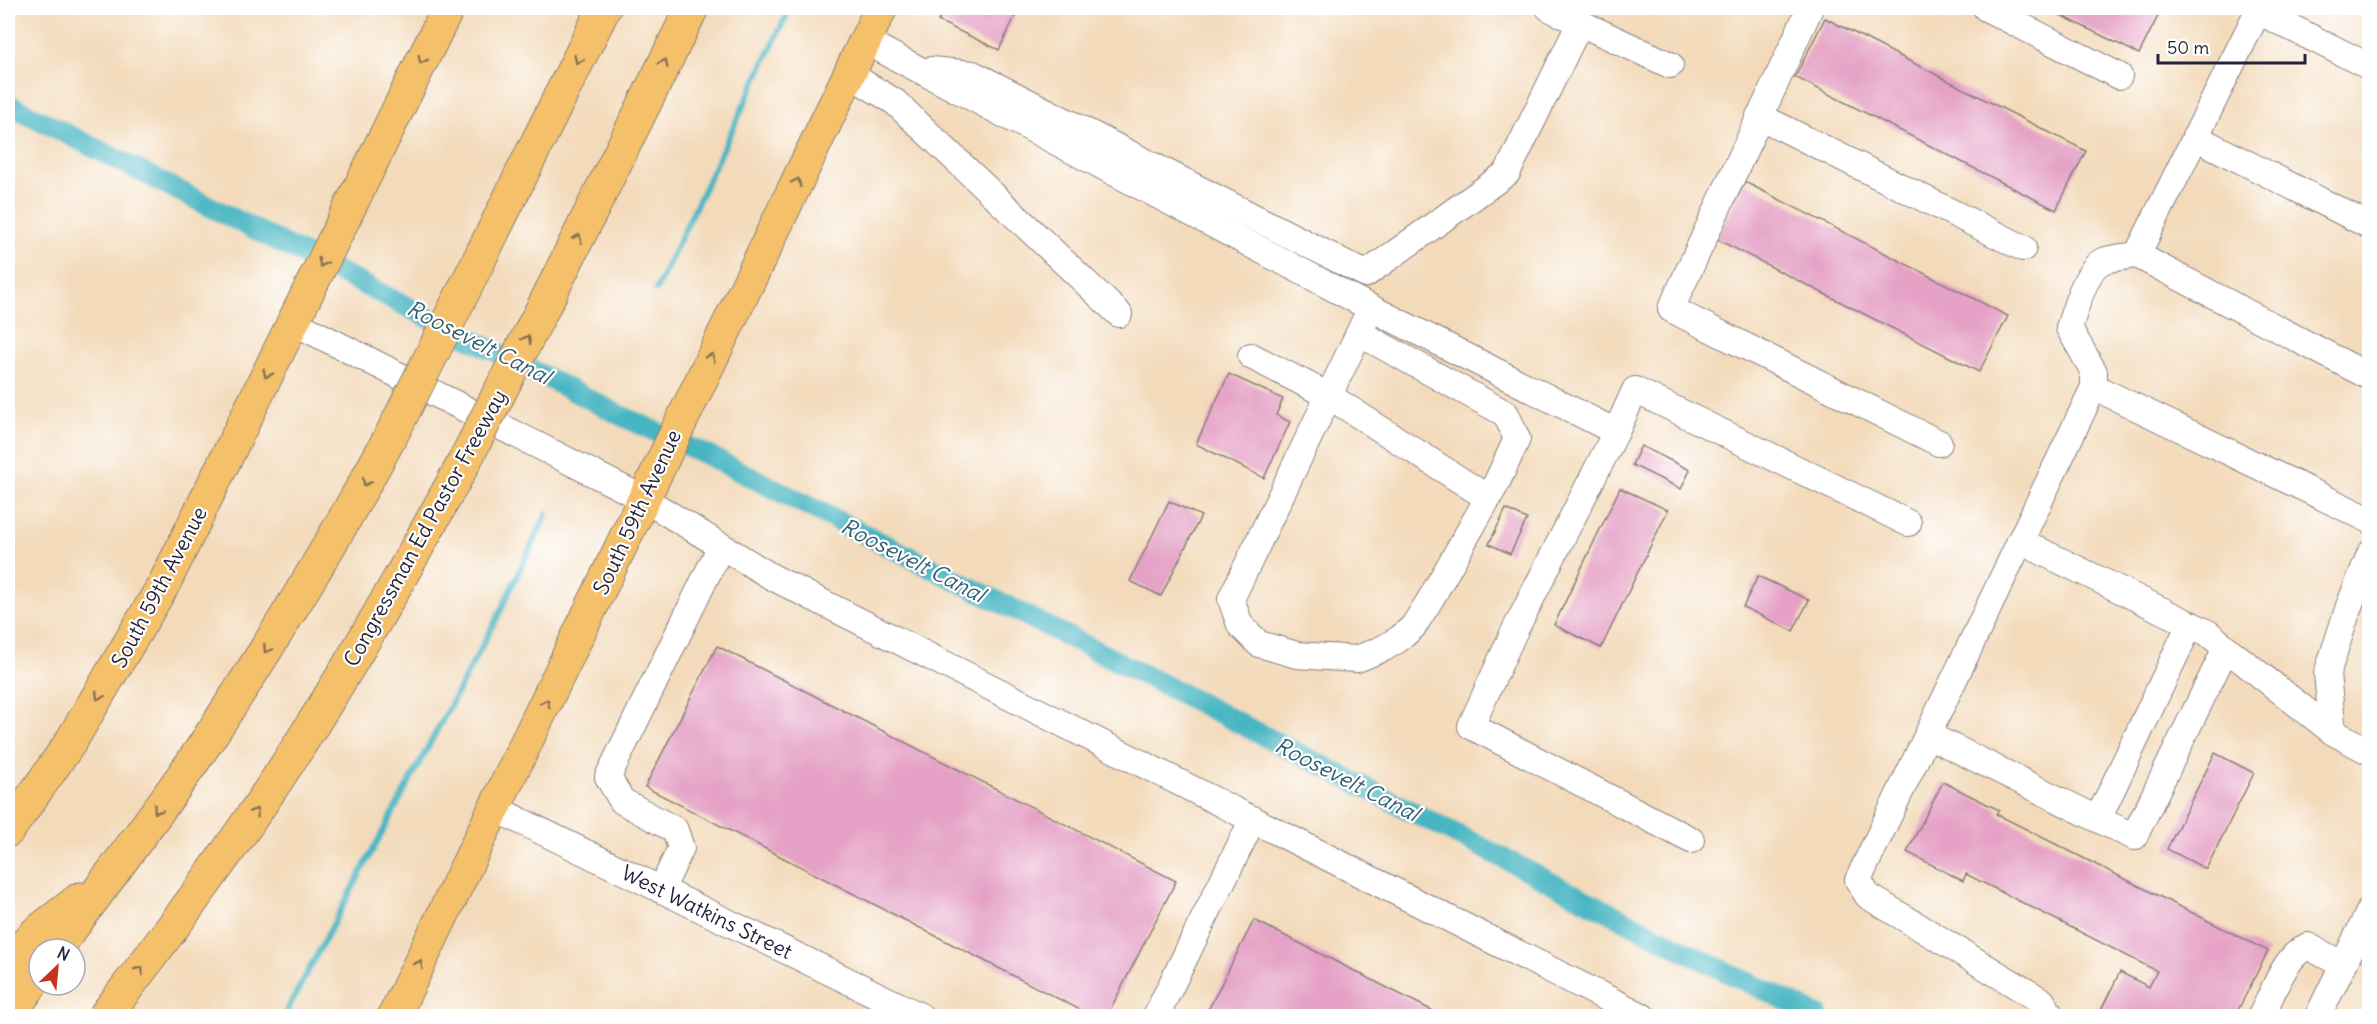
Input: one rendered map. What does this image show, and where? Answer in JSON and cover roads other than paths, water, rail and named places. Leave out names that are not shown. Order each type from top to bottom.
[{"type":"highway","points":[[65,937],[199,752],[273,640],[348,516],[394,430],[604,8]]},
{"type":"highway","name":"Congressman Ed Pastor Freeway","points":[[105,1017],[218,867],[279,778],[350,664],[462,466],[692,8]]},
{"type":"highway","points":[[8,963],[36,933],[110,875]]},
{"type":"highway","points":[[8,1017],[27,990]]},
{"type":"main road","name":"South 59th Avenue","points":[[8,831],[70,743],[164,585],[448,8]]},
{"type":"main road","name":"South 59th Avenue","points":[[394,1017],[881,8]]},
{"type":"street","points":[[1549,8],[1670,65]]},
{"type":"street","points":[[1810,8],[1671,309],[1939,443]]},
{"type":"street","points":[[1986,8],[2119,76]]},
{"type":"street","points":[[2137,255],[2258,11],[2370,67]]},
{"type":"street","points":[[918,69],[973,74],[1366,273],[1507,173],[1580,23]]},
{"type":"street","points":[[865,41],[1371,308],[1616,432]]},
{"type":"street","points":[[849,74],[895,102],[1119,314]]},
{"type":"street","points":[[1760,116],[2023,248]]},
{"type":"street","points":[[2195,137],[2370,226]]},
{"type":"street","points":[[2051,1017],[2042,1001],[1868,896],[1858,880],[2094,387],[2094,372],[2069,328],[2091,272],[2102,261],[2137,255],[2370,378]]},
{"type":"street","points":[[1359,333],[1506,414],[1517,439],[1488,498],[1413,627],[1399,639],[1357,659],[1297,655],[1259,644],[1240,625],[1231,599],[1371,308]]},
{"type":"street","points":[[293,322],[644,499],[772,577],[1642,1017]]},
{"type":"street","points":[[1251,356],[1329,396],[1488,498]]},
{"type":"street","points":[[2094,387],[2370,520]]},
{"type":"street","points":[[1691,840],[1471,726],[1513,634],[1635,390],[1908,523]]},
{"type":"street","points":[[2020,541],[2208,633],[2333,732],[2370,752]]},
{"type":"street","points":[[661,890],[681,848],[675,830],[622,801],[608,777],[721,546]]},
{"type":"street","points":[[2333,732],[2327,674],[2359,612],[2370,554]]},
{"type":"street","points":[[2098,819],[2190,624]]},
{"type":"street","points":[[1928,735],[2134,837],[2226,648]]},
{"type":"street","name":"West Watkins Street","points":[[494,808],[920,1017]]},
{"type":"street","points":[[1156,1017],[1253,819]]},
{"type":"street","points":[[2318,1017],[2370,910]]},
{"type":"street","points":[[2261,1017],[2285,969],[2298,950],[2308,946],[2343,965]]},
{"type":"waterway","points":[[656,290],[790,8]]},
{"type":"waterway","name":"Roosevelt Canal","points":[[8,104],[624,417],[705,454],[1190,698],[1722,970],[1819,1016]]},
{"type":"waterway","points":[[284,1016],[496,620],[547,513]]}]
